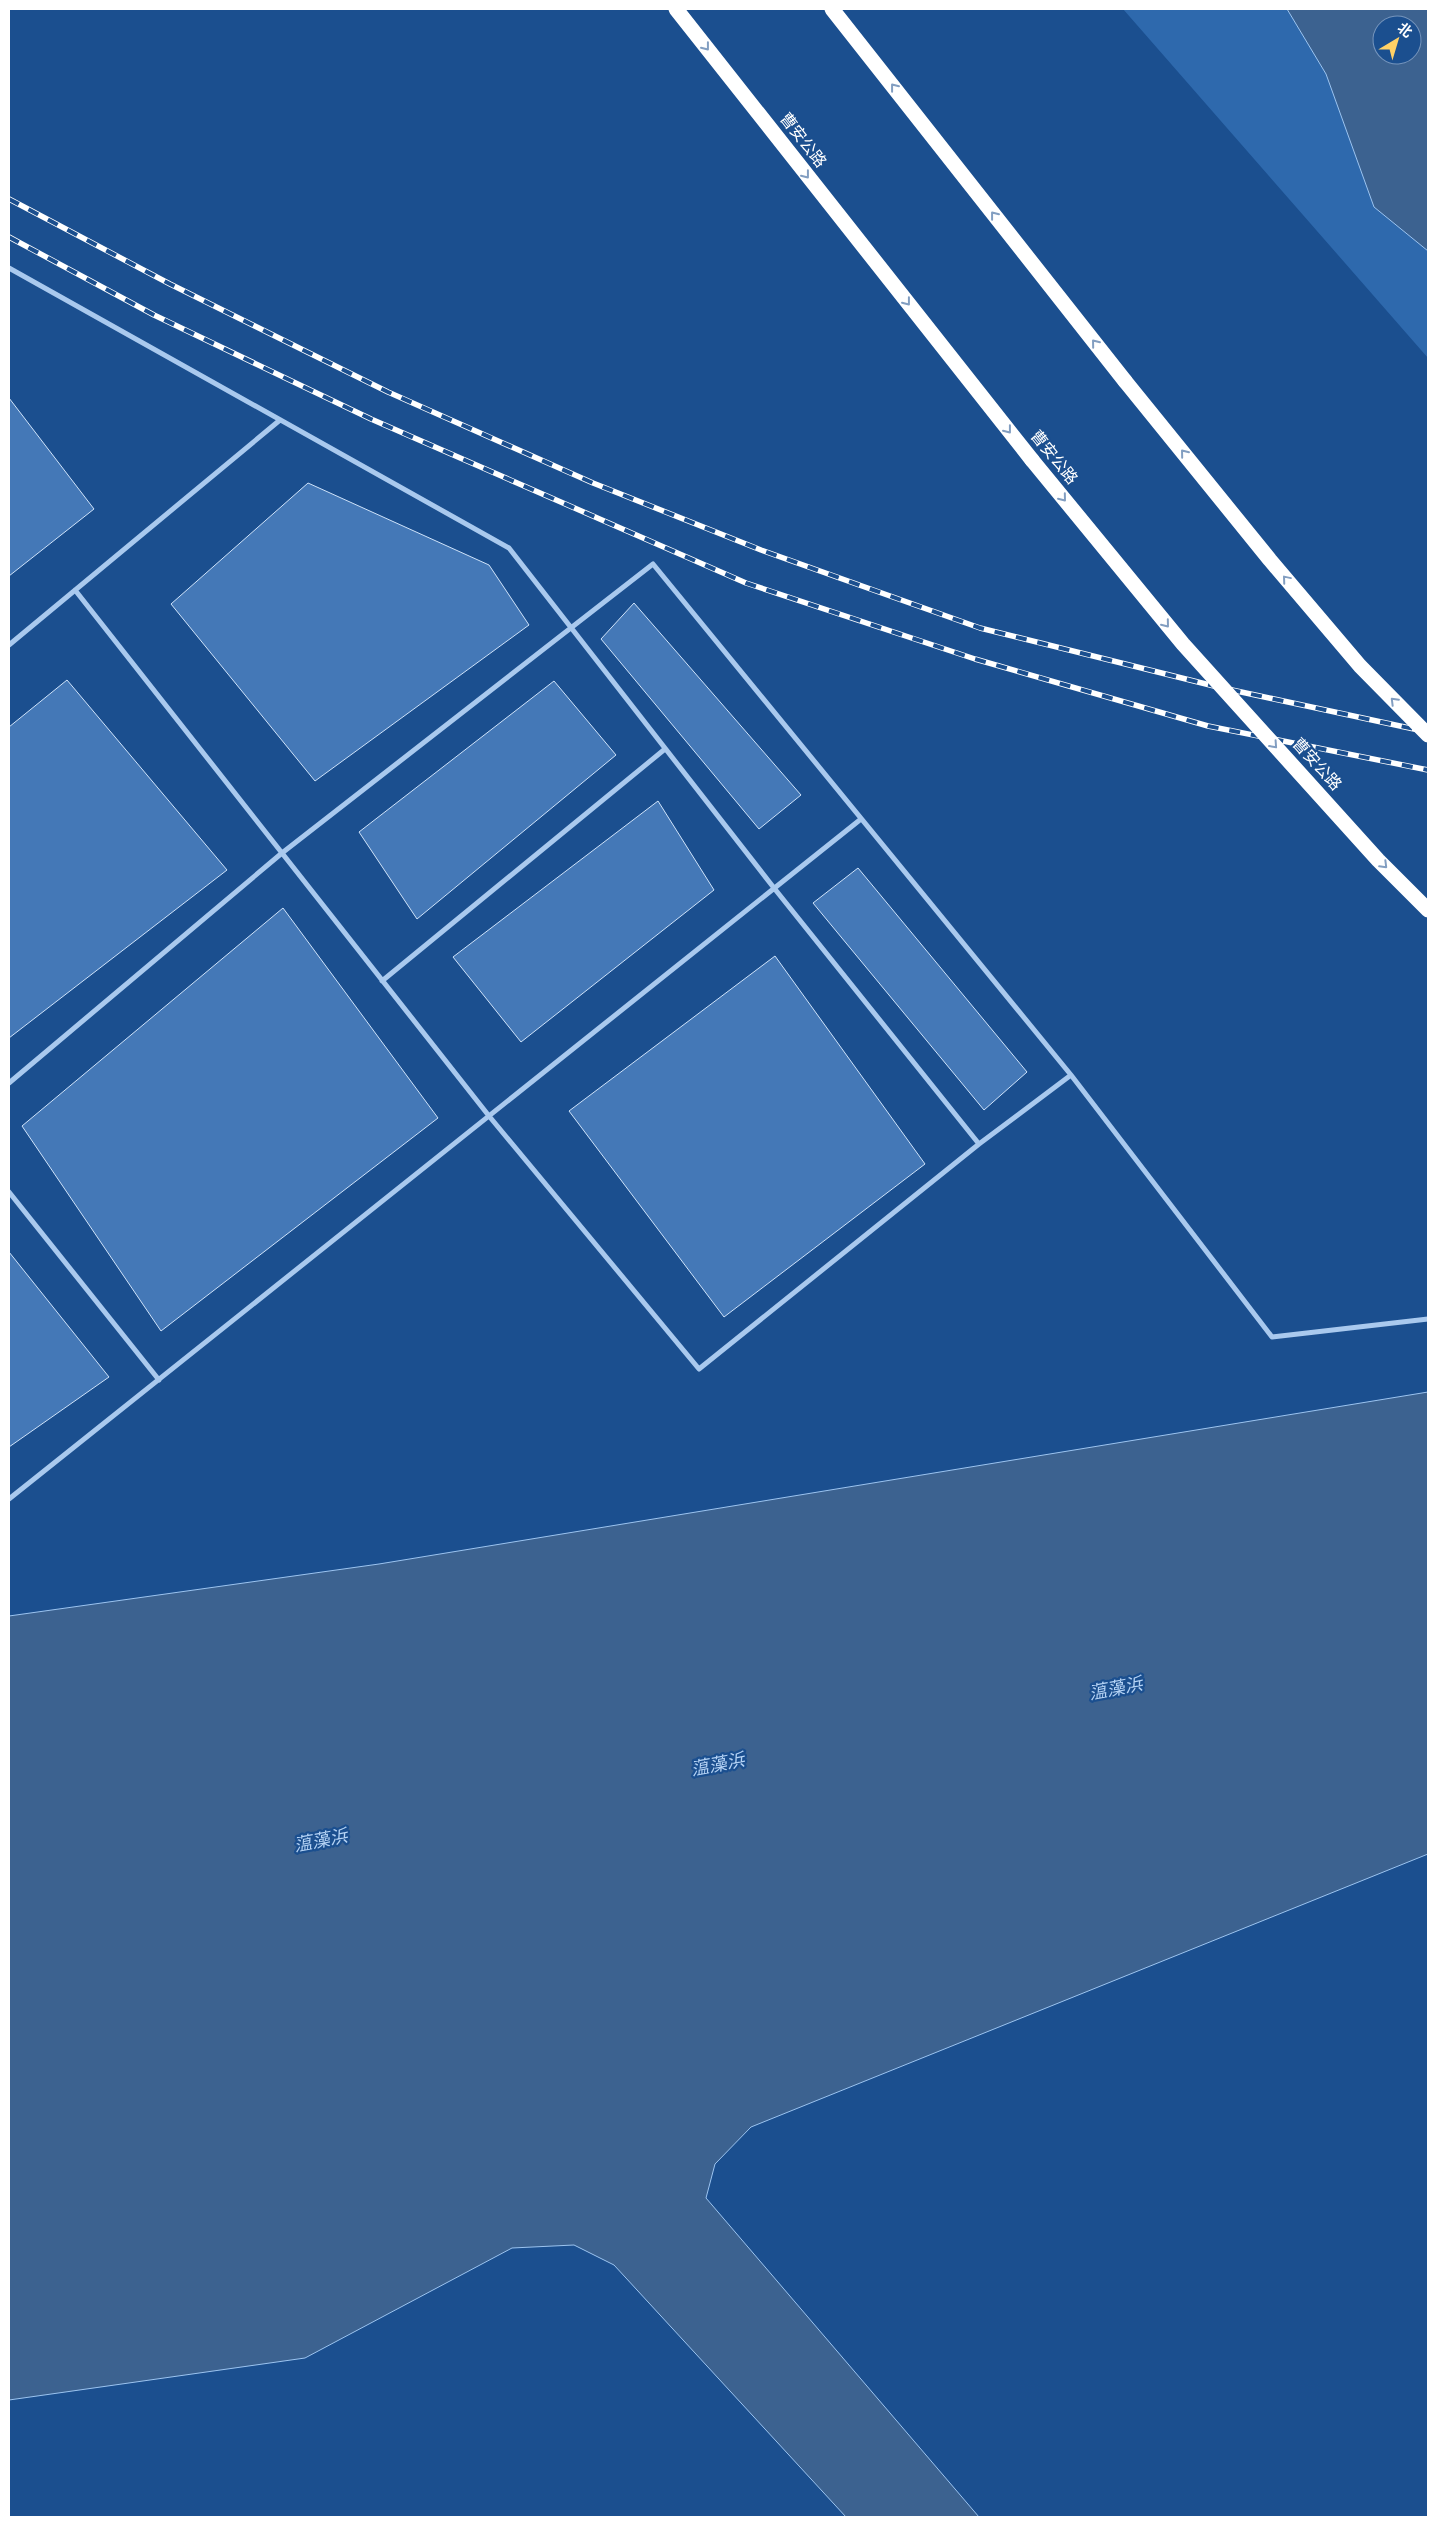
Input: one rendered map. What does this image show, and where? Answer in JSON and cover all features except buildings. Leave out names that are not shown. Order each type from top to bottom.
[{"type":"highway","name":"曹安公路","points":[[676,9],[1032,460],[1182,644],[1378,860],[1428,910]]},
{"type":"highway","points":[[832,9],[1125,381],[1270,560],[1360,666],[1428,735]]},
{"type":"street","points":[[9,268],[509,548],[774,888],[979,1144]]},
{"type":"street","points":[[9,645],[280,420]]},
{"type":"street","points":[[9,1083],[282,853],[572,629],[653,564],[1071,1075],[1272,1337],[1428,1319]]},
{"type":"street","points":[[75,590],[489,1116],[699,1369],[979,1144],[1071,1075]]},
{"type":"street","points":[[382,981],[665,749]]},
{"type":"street","points":[[9,1500],[861,819]]},
{"type":"street","points":[[9,1192],[160,1380]]},
{"type":"shaded area","points":[[1123,9],[1428,9],[1428,358]]},
{"type":"water","points":[[1287,9],[1428,9],[1428,251],[1374,207],[1326,74]]},
{"type":"water","name":"蕰藻浜","points":[[1428,1392],[1428,1854],[751,2127],[715,2164],[706,2198],[979,2517],[846,2517],[614,2265],[574,2245],[512,2248],[305,2358],[9,2400],[9,1616],[379,1564]]},
{"type":"railway","points":[[9,199],[170,284],[388,392],[593,483],[761,550],[980,628],[1218,687],[1428,732]]},
{"type":"railway","points":[[9,237],[154,315],[371,419],[746,583],[975,659],[1208,726],[1428,770]]}]
